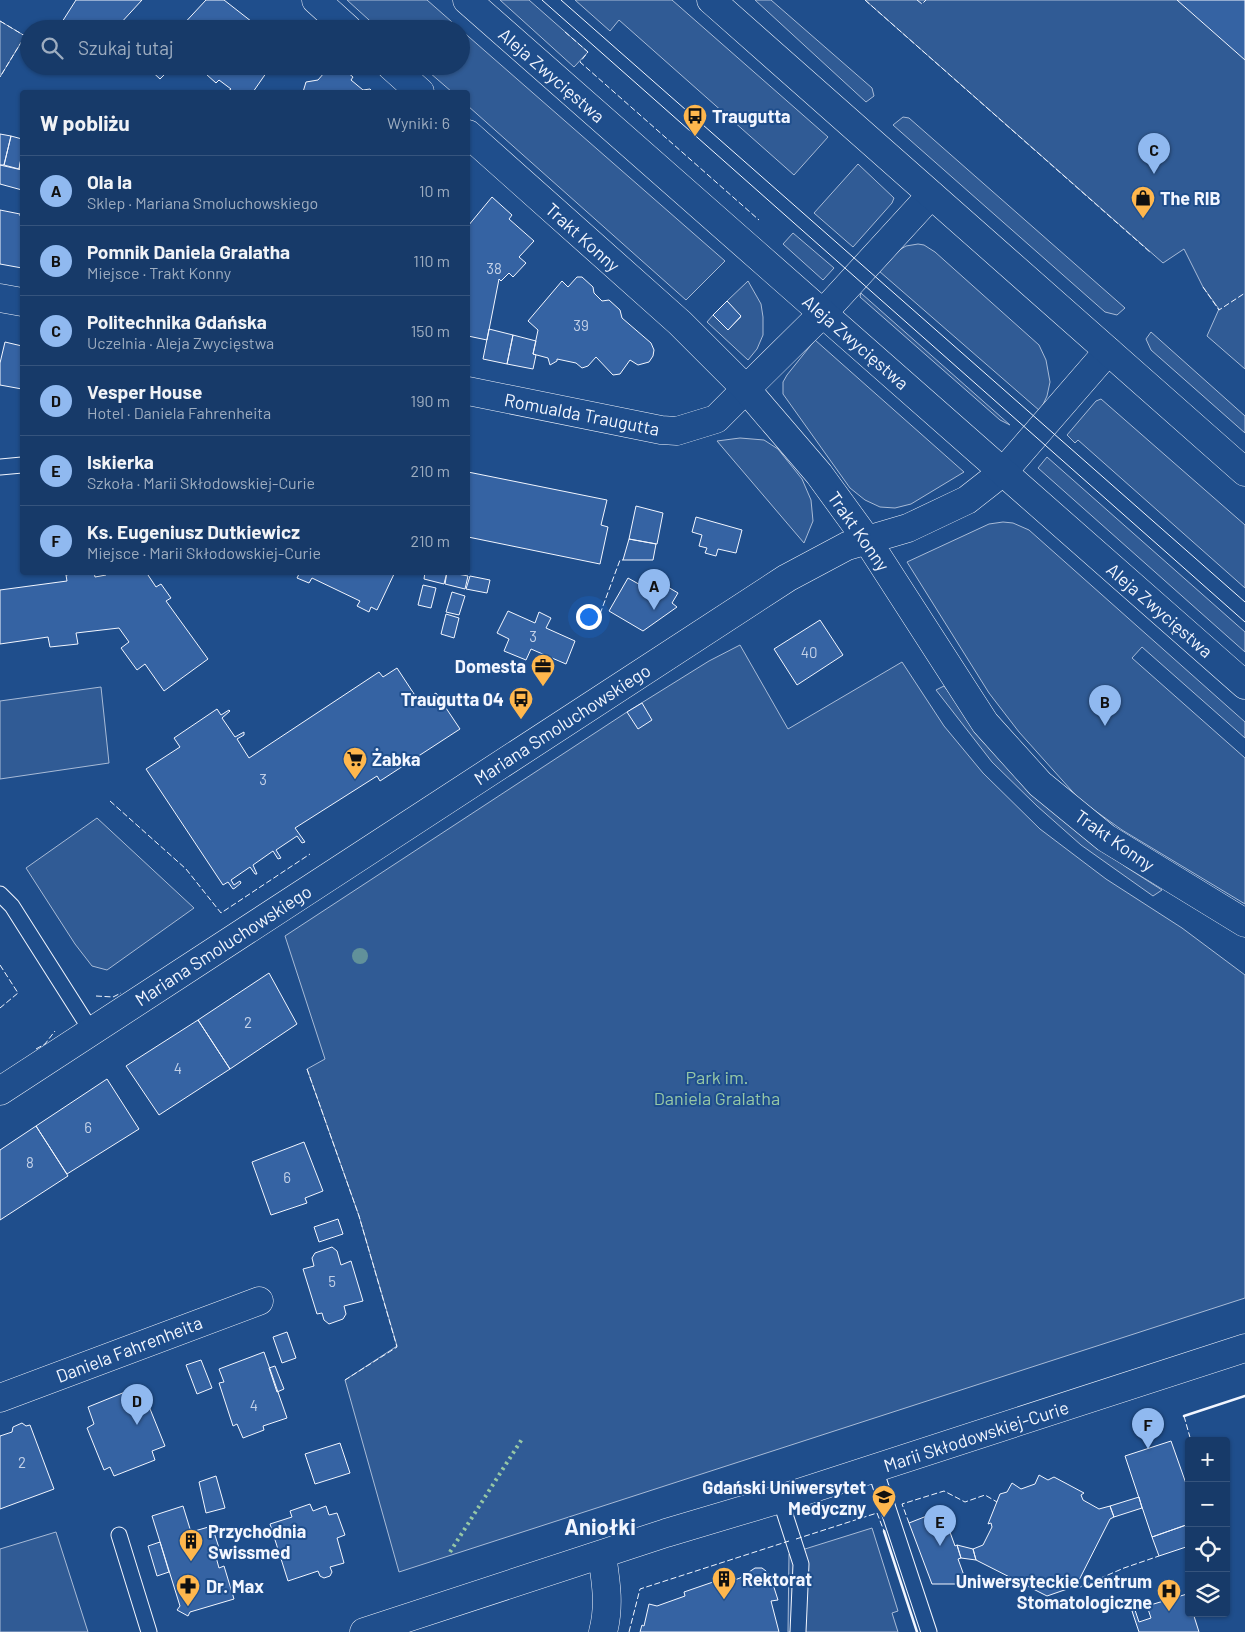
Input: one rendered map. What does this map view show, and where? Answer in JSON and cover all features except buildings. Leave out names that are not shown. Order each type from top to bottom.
[{"type":"street","points":[[316,0],[338,20]]},
{"type":"street","name":"Aleja Zwycięstwa","points":[[468,0],[1245,685]]},
{"type":"street","points":[[711,0],[1245,472]]},
{"type":"street","points":[[401,75],[418,90]]},
{"type":"street","name":"Trakt Konny","points":[[470,136],[680,323],[746,389],[819,474],[867,540],[985,723],[1040,784],[1106,838],[1245,923]]},
{"type":"street","name":"Romualda Traugutta","points":[[470,392],[661,430],[677,431],[716,419],[823,313],[931,195]]},
{"type":"street","points":[[0,298],[20,302]]},
{"type":"street","name":"Mariana Smoluchowskiego","points":[[0,1091],[788,578],[847,546],[908,528],[967,500],[1004,472],[1108,351]]},
{"type":"street","name":"Daniela Fahrenheita","points":[[0,1398],[259,1301]]},
{"type":"street","name":"Marii Skłodowskiej-Curie","points":[[364,1632],[666,1533],[875,1469],[1245,1348]]},
{"type":"street","points":[[602,1555],[607,1587],[607,1616],[603,1632]]},
{"type":"lane","points":[[0,467],[20,465]]},
{"type":"lane","points":[[0,894],[12,906],[92,1032]]},
{"type":"lane","points":[[875,1469],[930,1632]]},
{"type":"lane","points":[[780,1499],[801,1564],[798,1632]]},
{"type":"lane","points":[[120,1535],[150,1632]]},
{"type":"shaded area","points":[[347,0],[427,0],[450,20],[369,20]]},
{"type":"shaded area","points":[[500,0],[529,0],[588,52],[574,67]]},
{"type":"shaded area","points":[[575,0],[672,0],[828,137],[794,175],[619,20],[610,31]]},
{"type":"shaded area","points":[[755,0],[771,0],[872,88],[874,96],[866,102]]},
{"type":"shaded area","points":[[865,0],[1245,0],[1245,369],[1207,336],[1219,309],[1203,287],[1184,249],[1163,263]]},
{"type":"shaded area","points":[[0,21],[20,33],[20,44],[0,77]]},
{"type":"shaded area","points":[[470,38],[725,261],[686,300],[470,108],[470,90],[450,90],[432,75],[470,75]]},
{"type":"shaded area","points":[[903,117],[909,118],[1125,308],[1117,315],[1105,312],[893,125]]},
{"type":"shaded area","points":[[858,164],[894,198],[892,203],[853,247],[814,213]]},
{"type":"shaded area","points":[[793,233],[834,268],[823,280],[783,244]]},
{"type":"shaded area","points":[[918,244],[924,245],[935,252],[1039,345],[1046,360],[1050,382],[1047,396],[1040,411],[879,271],[901,249]]},
{"type":"shaded area","points":[[748,281],[761,304],[763,335],[757,349],[748,360],[707,322],[713,315],[728,330],[741,317],[727,301]]},
{"type":"shaded area","points":[[861,293],[1010,425],[1000,420],[860,297]]},
{"type":"shaded area","points":[[1151,332],[1245,416],[1245,433],[1151,350],[1146,339]]},
{"type":"shaded area","points":[[815,340],[964,472],[911,504],[895,508],[880,507],[865,500],[850,488],[783,394],[783,382],[787,375]]},
{"type":"shaded area","points":[[1101,399],[1245,525],[1245,588],[1078,440],[1075,443],[1067,435],[1096,401]]},
{"type":"shaded area","points":[[740,438],[764,440],[778,449],[802,479],[811,500],[813,521],[804,543],[717,441]]},
{"type":"shaded area","points":[[1047,457],[1245,632],[1245,652],[1038,468]]},
{"type":"shaded area","points":[[1013,523],[1029,530],[1245,722],[1245,738],[1142,647],[1132,658],[1245,758],[1245,904],[1122,830],[1080,800],[1019,732],[989,693],[907,562],[989,524]]},
{"type":"shaded area","name":"Park im. Daniela Gralatha","points":[[740,645],[788,729],[902,662],[944,726],[983,773],[1040,829],[1106,879],[1182,928],[1245,975],[1245,1298],[399,1572],[345,1380],[397,1346],[359,1216],[307,1069],[325,1059],[285,936],[627,712],[709,661]]},
{"type":"shaded area","points":[[944,686],[998,756],[1084,836],[1126,867],[1162,890],[1153,896],[1081,845],[1037,806],[992,762],[936,690]]},
{"type":"shaded area","points":[[101,687],[109,763],[0,779],[0,701]]},
{"type":"shaded area","points":[[97,818],[194,908],[107,970],[92,966],[75,944],[26,868]]},
{"type":"shaded area","points":[[872,1528],[898,1611],[892,1613],[898,1632],[788,1632],[789,1554]]},
{"type":"shaded area","points":[[56,1532],[88,1632],[0,1632],[0,1549]]},
{"type":"tram line","points":[[542,0],[1245,622]]},
{"type":"tram line","points":[[561,0],[1245,602]]},
{"type":"hedge","points":[[450,1552],[522,1439]]},
{"type":"fence","points":[[865,0],[1151,253]]},
{"type":"fence","points":[[917,0],[922,4],[926,0]]},
{"type":"fence","points":[[0,21],[20,33]]},
{"type":"fence","points":[[565,32],[588,52],[580,62],[759,220]]},
{"type":"fence","points":[[0,77],[20,44]]},
{"type":"fence","points":[[1203,287],[1219,310],[1245,293]]},
{"type":"fence","points":[[600,614],[620,560],[623,560]]},
{"type":"fence","points":[[110,801],[186,869],[221,913],[310,854]]},
{"type":"fence","points":[[0,965],[18,993],[0,1008]]},
{"type":"fence","points":[[96,996],[113,997],[121,993]]},
{"type":"fence","points":[[36,1049],[45,1044],[55,1031]]},
{"type":"fence","points":[[307,1069],[359,1216],[397,1347],[345,1380]]},
{"type":"fence","points":[[1184,1416],[1190,1437]]},
{"type":"fence","points":[[909,1523],[902,1504],[944,1491],[965,1502],[985,1495],[997,1502]]},
{"type":"fence","points":[[796,1539],[877,1513],[884,1531]]},
{"type":"fence","points":[[629,1632],[640,1589],[789,1541]]},
{"type":"fence","points":[[1076,1586],[1080,1587],[1124,1568],[1159,1556]]},
{"type":"wall","points":[[1184,1416],[1245,1396]]},
{"type":"wall","points":[[884,1531],[917,1632]]},
{"type":"place","name":"Traugutta","points":[[695,137]]},
{"type":"place","name":"Politechnika Gdańska","points":[[1154,174]]},
{"type":"place","name":"The RIB","points":[[1143,219]]},
{"type":"place","name":"Ola la","points":[[654,610]]},
{"type":"place","name":"Domesta","points":[[543,687]]},
{"type":"place","name":"Traugutta 04","points":[[521,720]]},
{"type":"place","name":"Pomnik Daniela Gralatha","points":[[1105,726]]},
{"type":"place","name":"Żabka","points":[[355,780]]},
{"type":"place","name":"Vesper House","points":[[137,1425]]},
{"type":"place","name":"Ks. Eugeniusz Dutkiewicz","points":[[1148,1449]]},
{"type":"place","name":"Gdański Uniwersytet Medyczny","points":[[884,1518]]},
{"type":"place","name":"Iskierka","points":[[940,1546]]},
{"type":"place","name":"Przychodnia Swissmed","points":[[191,1562]]},
{"type":"place","name":"Rektorat","points":[[724,1600]]},
{"type":"place","name":"Dr. Max","points":[[188,1607]]},
{"type":"place","name":"Uniwersyteckie Centrum Stomatologiczne","points":[[1169,1612]]},
{"type":"district","name":"Aniołki","points":[[600,1526]]}]
